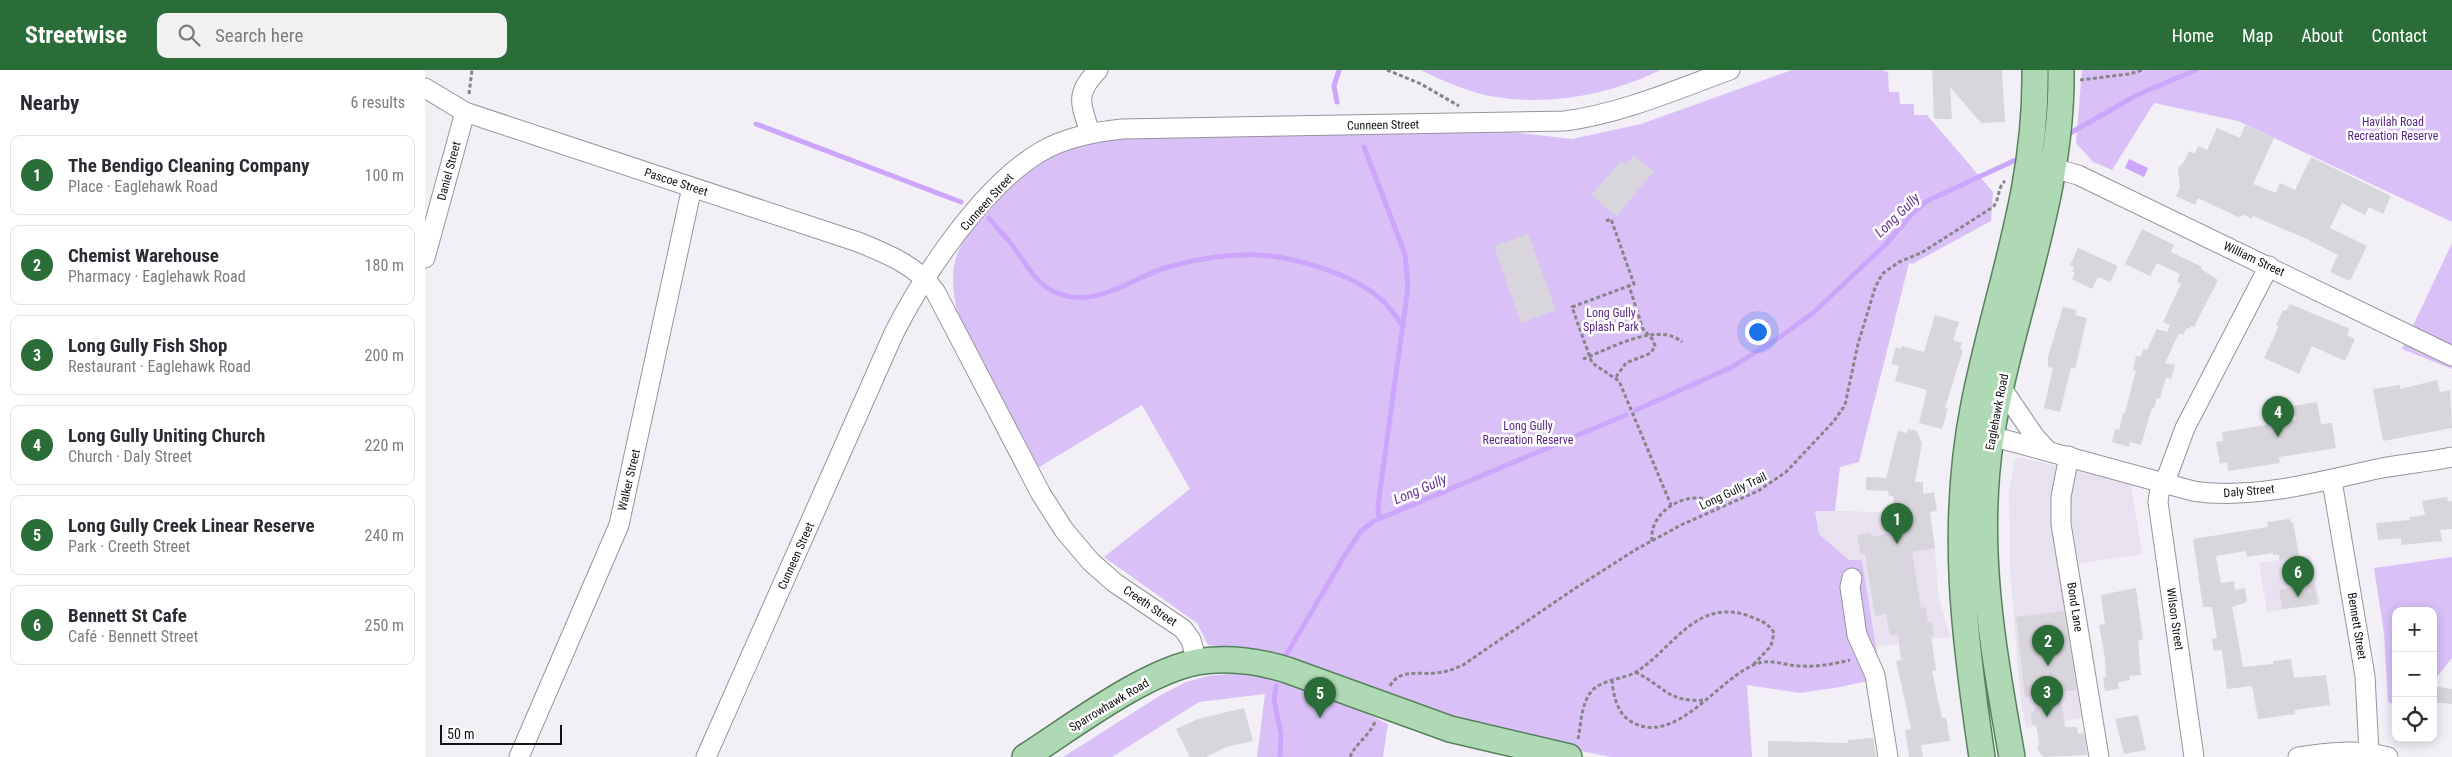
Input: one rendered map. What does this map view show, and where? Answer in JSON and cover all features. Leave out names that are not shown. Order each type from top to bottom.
[{"type":"main road","name":"Eaglehawk Road","points":[[2012,757],[1990,630],[1985,580],[1984,510],[1991,436],[2001,387],[2040,236],[2046,161],[2033,140],[2035,70]]},
{"type":"main road","name":"Eaglehawk Road","points":[[1980,755],[1962,595],[1961,526],[1965,466],[1974,404],[2019,225],[2059,127],[2070,75]]},
{"type":"main road","points":[[1197,662],[1236,660],[1264,664],[1450,729],[1573,749]]},
{"type":"main road","name":"Sparrowhawk Road","points":[[1025,757],[1137,686],[1166,672],[1197,662]]},
{"type":"street","points":[[1090,133],[1081,96],[1084,85],[1098,70]]},
{"type":"street","name":"Cunneen Street","points":[[706,757],[890,342],[925,278],[971,218],[1010,174],[1043,150],[1090,133],[1183,127],[1554,122],[1612,113],[1730,70]]},
{"type":"street","name":"Pascoe Street","points":[[425,88],[465,112],[858,242],[902,262],[925,278]]},
{"type":"street","name":"Daniel Street","points":[[425,258],[465,112]]},
{"type":"street","name":"William Street","points":[[2046,161],[2078,174],[2452,356]]},
{"type":"street","name":"Walker Street","points":[[519,757],[619,526],[692,187]]},
{"type":"street","name":"Wilson Street","points":[[2194,757],[2158,502],[2163,482],[2185,428],[2269,266]]},
{"type":"street","name":"Creeth Street","points":[[925,278],[935,291],[1041,494],[1065,530],[1091,562],[1115,583],[1183,629],[1191,640],[1197,662]]},
{"type":"street","points":[[2001,387],[2035,437],[2048,451]]},
{"type":"street","name":"Daly Street","points":[[1991,436],[2193,490],[2222,494],[2332,481],[2377,469],[2452,457]]},
{"type":"street","name":"Bond Lane","points":[[2069,456],[2061,496],[2061,524],[2099,757]]},
{"type":"street","name":"Bennett Street","points":[[2332,481],[2365,676],[2369,753]]},
{"type":"street","points":[[1853,578],[1850,587],[1857,635],[1875,675],[1888,757]]},
{"type":"street","points":[[2298,757],[2331,752],[2369,753],[2387,757]]},
{"type":"path","points":[[465,112],[472,70]]},
{"type":"path","points":[[1387,70],[1421,84],[1460,107],[1477,124]]},
{"type":"path","points":[[2070,75],[2129,74],[2143,70]]},
{"type":"path","name":"Long Gully Trail","points":[[1387,692],[1394,679],[1402,674],[1441,672],[1463,665],[1574,589],[1652,541],[1757,491],[1779,478],[1842,410],[1849,394],[1858,344],[1875,288],[1882,274],[1899,262],[1921,253],[1993,207],[2003,182]]},
{"type":"path","points":[[1605,221],[1611,220],[1634,284],[1573,307],[1589,356],[1595,367],[1617,378],[1671,505]]},
{"type":"path","points":[[1617,378],[1626,363],[1653,351],[1654,343],[1643,329],[1629,286]]},
{"type":"path","points":[[1583,358],[1648,334],[1666,334],[1682,342]]},
{"type":"path","points":[[1652,541],[1655,524],[1671,505],[1683,500],[1700,498],[1720,507]]},
{"type":"path","points":[[1573,749],[1589,694],[1598,686],[1612,680],[1635,672],[1687,627],[1710,615],[1722,613],[1746,615],[1770,626],[1774,633],[1771,646],[1753,664],[1681,719],[1668,724],[1657,726],[1635,724],[1621,711],[1613,690],[1612,680]]},
{"type":"path","points":[[1753,664],[1769,662],[1812,667],[1865,656]]},
{"type":"path","points":[[1635,672],[1648,678],[1676,699],[1685,701],[1706,700]]},
{"type":"path","points":[[1350,757],[1356,747],[1368,736],[1376,720]]},
{"type":"shaded area","points":[[2129,159],[2148,168],[2144,177],[2125,168]]},
{"type":"shaded area","points":[[2018,457],[2131,484],[2142,554],[2075,564],[2086,717],[2026,728],[2021,702],[2010,571],[2009,489],[2015,461]]},
{"type":"shaded area","points":[[1815,510],[1929,514],[1935,548],[1938,594],[1950,637],[1876,647],[1862,560],[1849,560],[1819,534]]},
{"type":"shaded area","points":[[2310,555],[2320,604],[2267,612],[2259,563]]},
{"type":"green space","points":[[1421,70],[1660,70],[1622,86],[1580,96],[1538,100],[1496,97],[1477,93],[1448,83]]},
{"type":"green space","name":"Long Gully Recreation Reserve","points":[[1792,70],[1882,70],[1888,72],[1889,92],[1899,92],[1900,104],[1914,104],[1914,115],[1927,115],[1993,192],[1991,221],[1912,264],[1909,263],[1859,462],[1840,467],[1835,511],[1815,511],[1819,534],[1849,560],[1862,560],[1881,678],[1800,693],[1747,685],[1752,757],[1611,757],[1517,738],[1241,649],[1208,645],[1197,623],[1104,557],[1190,489],[1142,405],[1036,469],[957,312],[953,278],[954,266],[970,230],[1000,195],[1018,179],[1055,155],[1072,148],[1105,140],[1159,135],[1511,132],[1572,139],[1641,124]]},
{"type":"green space","name":"Havilah Road Recreation Reserve","points":[[2082,70],[2452,70],[2452,222],[2238,121],[2154,103],[2112,170],[2093,162],[2076,143]]},
{"type":"green space","points":[[2452,243],[2452,369],[2402,349]]},
{"type":"green space","points":[[2452,557],[2452,658],[2437,677],[2437,607],[2392,607],[2392,704],[2388,702],[2384,633],[2374,568]]},
{"type":"green space","points":[[1245,672],[1264,675],[1300,686],[1388,724],[1383,757],[1257,757],[1265,694],[1199,702],[1112,757],[1063,757],[1161,695],[1186,682],[1208,676]]},
{"type":"building","points":[[1932,70],[2002,70],[2005,122],[1981,123],[1950,87],[1952,119],[1934,119]]},
{"type":"building","points":[[2245,125],[2274,138],[2253,184],[2276,193],[2280,183],[2295,190],[2311,157],[2391,196],[2383,214],[2369,207],[2365,215],[2342,203],[2330,228],[2367,246],[2350,281],[2330,272],[2338,255],[2307,239],[2253,216],[2252,219],[2244,215],[2238,217],[2198,198],[2195,205],[2176,196],[2180,188],[2178,168],[2184,162],[2189,151],[2195,154],[2198,146],[2207,150],[2217,128],[2240,138]]},
{"type":"building","points":[[1634,155],[1654,172],[1616,216],[1591,195],[1621,161],[1625,165]]},
{"type":"building","points":[[2142,229],[2174,245],[2171,252],[2202,267],[2201,269],[2218,280],[2194,327],[2187,328],[2183,335],[2179,333],[2165,363],[2175,365],[2171,379],[2166,377],[2160,399],[2157,398],[2154,408],[2152,408],[2141,445],[2130,442],[2129,447],[2112,442],[2115,429],[2119,430],[2123,413],[2125,413],[2136,370],[2133,370],[2136,356],[2141,357],[2143,349],[2147,350],[2157,329],[2167,332],[2170,325],[2163,322],[2181,284],[2177,282],[2180,274],[2157,263],[2150,276],[2125,264]]},
{"type":"building","points":[[1528,234],[1556,310],[1521,323],[1494,246]]},
{"type":"building","points":[[2078,248],[2118,266],[2110,282],[2098,277],[2092,289],[2072,279],[2075,272],[2072,271],[2074,267],[2070,265]]},
{"type":"building","points":[[2290,304],[2350,329],[2347,335],[2355,339],[2345,361],[2312,346],[2299,374],[2264,358],[2279,326],[2276,325],[2283,310],[2286,311]]},
{"type":"building","points":[[2063,307],[2077,310],[2075,315],[2087,318],[2075,369],[2071,367],[2060,412],[2044,408],[2053,368],[2048,367],[2048,357]]},
{"type":"building","points":[[1935,315],[1959,322],[1953,340],[1962,343],[1960,349],[1963,350],[1945,408],[1948,409],[1942,429],[1919,423],[1927,390],[1895,381],[1899,366],[1891,364],[1896,347],[1901,349],[1902,346],[1924,352]]},
{"type":"building","points":[[2437,380],[2440,392],[2450,390],[2452,428],[2383,441],[2373,389],[2400,385],[2400,389]]},
{"type":"building","points":[[2317,402],[2321,424],[2332,423],[2336,448],[2279,457],[2280,463],[2228,471],[2227,462],[2220,464],[2216,442],[2223,441],[2222,432],[2296,420],[2293,406]]},
{"type":"building","points":[[1908,429],[1917,431],[1922,443],[1915,482],[1923,482],[1923,494],[1934,492],[1937,511],[1930,512],[1935,548],[1912,552],[1921,608],[1926,607],[1928,623],[1932,622],[1934,636],[1931,636],[1936,670],[1932,671],[1942,718],[1946,718],[1950,741],[1921,745],[1923,757],[1909,757],[1905,730],[1911,729],[1896,661],[1901,660],[1898,634],[1890,636],[1886,614],[1875,616],[1865,554],[1861,555],[1857,535],[1871,533],[1871,537],[1899,532],[1893,496],[1889,496],[1888,491],[1866,490],[1866,477],[1886,478],[1898,431],[1907,433]]},
{"type":"building","points":[[2447,497],[2448,502],[2452,501],[2452,529],[2440,530],[2442,541],[2401,545],[2401,538],[2378,540],[2376,523],[2410,520],[2409,517],[2425,515],[2422,501]]},
{"type":"building","points":[[2290,519],[2291,523],[2293,522],[2299,556],[2279,560],[2279,555],[2273,555],[2273,553],[2247,557],[2246,551],[2216,556],[2221,583],[2234,581],[2235,590],[2245,588],[2247,602],[2232,607],[2243,667],[2273,664],[2273,661],[2291,659],[2294,678],[2326,675],[2330,705],[2295,710],[2295,714],[2258,719],[2252,686],[2227,689],[2222,650],[2214,651],[2212,639],[2217,638],[2212,607],[2203,607],[2193,539],[2268,527],[2267,522]]},
{"type":"building","points":[[2314,584],[2318,604],[2282,609],[2279,590]]},
{"type":"building","points":[[2136,588],[2143,639],[2138,641],[2141,675],[2129,676],[2130,680],[2118,682],[2119,689],[2105,691],[2103,677],[2106,677],[2105,658],[2099,625],[2105,624],[2101,595]]},
{"type":"building","points":[[2064,611],[2077,690],[2060,692],[2065,727],[2077,727],[2078,734],[2084,733],[2087,755],[2043,757],[2037,749],[2039,742],[2036,725],[2032,724],[2031,715],[2045,694],[2025,697],[2016,617]]},
{"type":"building","points":[[2437,687],[2452,689],[2452,704],[2437,702]]},
{"type":"building","points":[[1244,708],[1253,741],[1226,747],[1206,757],[1190,757],[1176,729],[1198,719]]},
{"type":"building","points":[[2138,715],[2146,750],[2124,754],[2115,719]]},
{"type":"building","points":[[1873,738],[1876,757],[1768,757],[1768,741],[1848,743],[1848,740]]},
{"type":"waterway","points":[[1337,102],[1334,86],[1339,70]]},
{"type":"waterway","name":"Long Gully","points":[[2065,136],[2137,95],[2196,70]]},
{"type":"waterway","points":[[756,124],[961,202]]},
{"type":"waterway","points":[[1364,147],[1405,254],[1408,287],[1378,505],[1379,519]]},
{"type":"waterway","name":"Long Gully","points":[[1636,410],[1732,367],[1780,337],[1813,313],[1886,244],[1910,216],[1927,201],[2022,157]]},
{"type":"waterway","points":[[989,218],[1042,284],[1057,293],[1072,297],[1100,295],[1154,272],[1190,262],[1224,256],[1273,256],[1325,269],[1358,284],[1384,302],[1403,326]]},
{"type":"waterway","name":"Long Gully","points":[[1285,657],[1345,555],[1361,531],[1374,521],[1626,415]]},
{"type":"waterway","name":"Long Gully","points":[[1276,686],[1274,700],[1281,734],[1280,757]]},
{"type":"place","name":"Long Gully Uniting Church","points":[[2278,437]]},
{"type":"place","name":"The Bendigo Cleaning Company","points":[[1897,544]]},
{"type":"place","name":"Bennett St Cafe","points":[[2298,597]]},
{"type":"place","name":"Chemist Warehouse","points":[[2048,666]]},
{"type":"place","name":"Long Gully Fish Shop","points":[[2047,717]]},
{"type":"place","name":"Long Gully Creek Linear Reserve","points":[[1320,718]]},
{"type":"park label","name":"Long Gully Splash Park","points":[[1611,320]]}]
